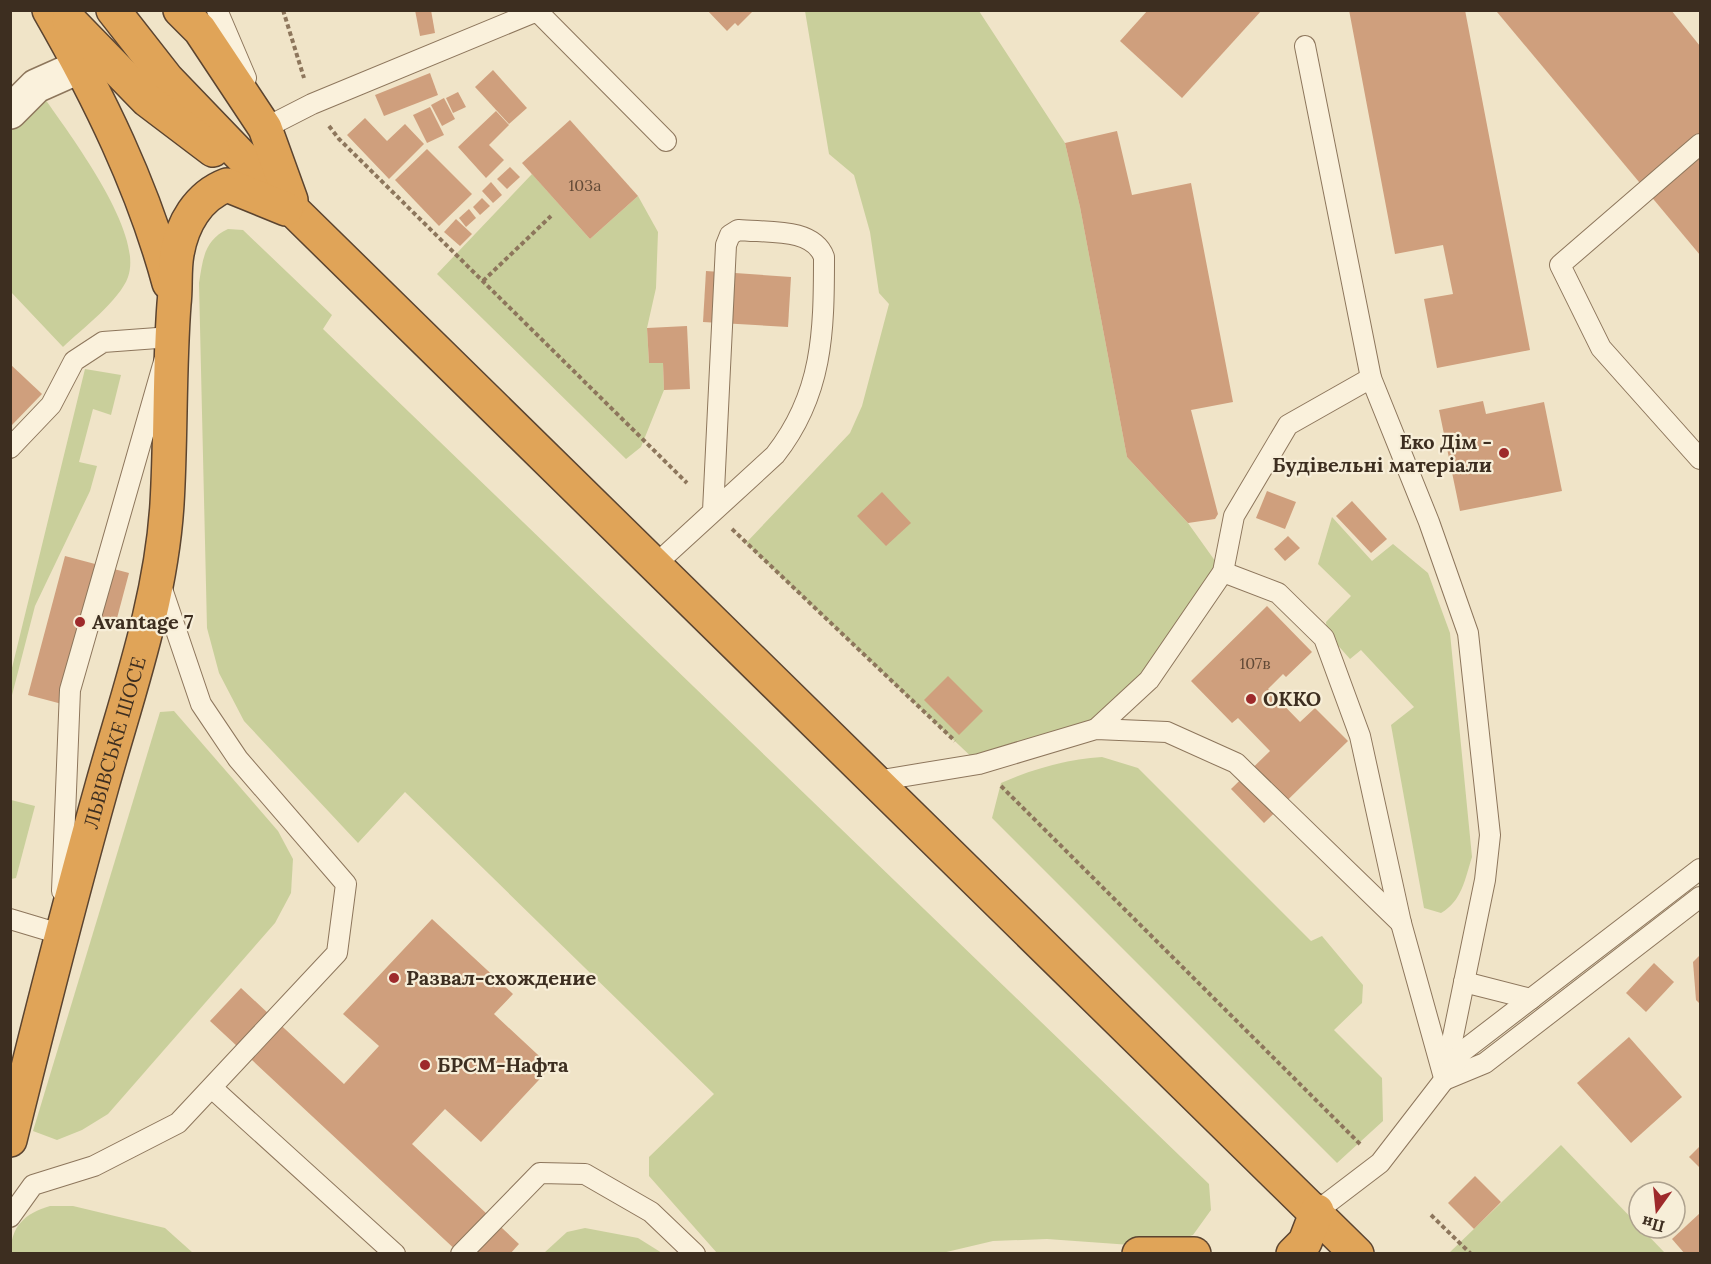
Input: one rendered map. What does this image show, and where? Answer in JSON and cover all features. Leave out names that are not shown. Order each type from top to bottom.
[{"type":"highway","points":[[49,10],[81,66],[127,162],[156,233],[174,302]]},
{"type":"highway","points":[[59,10],[147,100],[296,213]]},
{"type":"highway","points":[[113,10],[167,79],[296,213],[1317,1211],[1357,1254]]},
{"type":"highway","points":[[180,10],[200,30],[265,128],[296,213]]},
{"type":"highway","name":"ЛЬВІВСЬКЕ ШОСЕ","points":[[10,1140],[60,934],[159,580],[170,452],[171,337],[177,253],[190,218],[202,198],[227,185],[296,213]]},
{"type":"highway","points":[[1293,1254],[1305,1242],[1317,1211]]},
{"type":"highway","points":[[1139,1254],[1194,1254]]},
{"type":"street","points":[[10,112],[36,87],[81,66]]},
{"type":"lane","points":[[217,10],[265,128],[312,104],[537,11],[666,141]]},
{"type":"lane","points":[[1305,46],[1371,378],[1429,522],[1468,633],[1490,835],[1485,880],[1444,1080]]},
{"type":"lane","points":[[1701,144],[1560,265],[1601,348],[1701,459]]},
{"type":"lane","points":[[656,564],[775,455],[788,438],[812,383],[820,357],[824,314],[824,257],[821,248],[813,240],[738,230],[730,235],[726,245],[713,511]]},
{"type":"lane","points":[[10,448],[51,405],[74,362],[103,342],[171,337],[70,690],[60,934],[10,920]]},
{"type":"lane","points":[[1096,729],[1149,680],[1223,572],[1234,516],[1288,425],[1371,378]]},
{"type":"lane","points":[[1223,572],[1278,593],[1324,638],[1360,736],[1401,923],[1444,1080]]},
{"type":"lane","points":[[10,1217],[33,1185],[94,1166],[178,1123],[337,953],[346,884],[238,759],[201,704],[159,580]]},
{"type":"lane","points":[[876,781],[979,764],[1096,729],[1167,732],[1236,763],[1401,923]]},
{"type":"lane","points":[[1317,1211],[1380,1163],[1444,1080],[1463,1051],[1701,869]]},
{"type":"lane","points":[[1444,1080],[1485,1063],[1701,897]]},
{"type":"lane","points":[[1464,982],[1531,999]]},
{"type":"lane","points":[[212,1088],[395,1254]]},
{"type":"lane","points":[[461,1254],[540,1173],[585,1174],[651,1212],[695,1254]]},
{"type":"path","points":[[283,10],[312,104],[339,139],[644,438],[713,511],[979,764],[1364,1148]]},
{"type":"path","points":[[483,281],[551,216]]},
{"type":"path","points":[[1431,1215],[1471,1254]]},
{"type":"green space","points":[[805,11],[979,11],[1065,143],[1080,207],[1127,457],[1188,523],[1223,572],[1149,680],[1096,729],[979,764],[746,543],[850,433],[862,406],[889,304],[879,293],[870,232],[854,175],[829,154]]},
{"type":"green space","points":[[36,86],[81,152],[113,206],[125,233],[130,257],[128,277],[124,286],[100,314],[63,347],[11,292],[11,112]]},
{"type":"green space","points":[[532,174],[590,239],[638,196],[658,232],[656,288],[647,328],[649,363],[663,363],[664,390],[641,447],[626,459],[437,274]]},
{"type":"green space","points":[[228,229],[243,230],[332,315],[323,329],[1209,1184],[1211,1210],[1193,1235],[1167,1244],[1131,1245],[1047,1239],[993,1241],[938,1254],[717,1253],[649,1176],[649,1157],[714,1094],[405,792],[358,843],[244,721],[219,673],[207,628],[199,283],[209,245],[220,233]]},
{"type":"green space","points":[[85,369],[121,375],[111,415],[93,409],[79,462],[97,466],[90,491],[35,606],[11,699],[11,672]]},
{"type":"green space","points":[[1332,517],[1372,561],[1393,544],[1428,573],[1450,633],[1472,857],[1458,896],[1441,913],[1424,908],[1391,725],[1414,707],[1361,650],[1350,659],[1327,633],[1326,622],[1351,596],[1318,564]]},
{"type":"green space","points":[[174,711],[278,831],[293,859],[291,893],[275,923],[108,1114],[82,1130],[57,1140],[33,1131],[160,712]]},
{"type":"green space","points":[[1102,757],[1138,768],[1311,941],[1322,936],[1363,985],[1362,1003],[1334,1030],[1382,1078],[1383,1121],[1337,1163],[992,818],[1001,783],[1050,766]]},
{"type":"green space","points":[[11,800],[35,806],[16,878],[11,879]]},
{"type":"green space","points":[[1561,1145],[1627,1214],[1627,1240],[1652,1240],[1665,1253],[1448,1254]]},
{"type":"green space","points":[[50,1206],[73,1206],[165,1228],[193,1253],[11,1253],[13,1236],[21,1222],[33,1213]]},
{"type":"green space","points":[[585,1228],[638,1238],[662,1253],[544,1253],[567,1232]]},
{"type":"building","points":[[415,10],[431,10],[435,33],[420,36]]},
{"type":"building","points":[[707,10],[754,10],[738,26],[735,23],[727,31]]},
{"type":"building","points":[[1148,10],[1262,10],[1182,98],[1120,41]]},
{"type":"building","points":[[1349,10],[1465,10],[1530,350],[1437,368],[1424,299],[1453,294],[1443,245],[1395,254]]},
{"type":"building","points":[[1499,10],[1671,10],[1700,46],[1700,255],[1497,12]]},
{"type":"building","points":[[493,70],[527,108],[509,124],[475,87]]},
{"type":"building","points":[[430,73],[438,95],[384,116],[375,95]]},
{"type":"building","points":[[458,92],[466,107],[453,113],[446,98]]},
{"type":"building","points":[[444,98],[455,119],[442,126],[431,105]]},
{"type":"building","points":[[430,107],[444,135],[427,143],[413,115]]},
{"type":"building","points":[[496,111],[509,125],[489,145],[504,160],[486,178],[458,147]]},
{"type":"building","points":[[365,118],[387,141],[405,124],[424,144],[389,179],[347,135]]},
{"type":"building","points":[[570,120],[638,196],[590,239],[522,163]]},
{"type":"building","points":[[1117,131],[1132,195],[1191,183],[1233,402],[1191,410],[1218,514],[1215,519],[1188,523],[1127,457],[1080,207],[1065,143]]},
{"type":"building","points":[[427,149],[472,194],[439,226],[395,180]]},
{"type":"building","points":[[510,167],[520,177],[507,189],[497,179]]},
{"type":"building","points":[[491,182],[502,195],[493,203],[482,191]]},
{"type":"building","points":[[482,198],[490,206],[480,215],[473,207]]},
{"type":"building","points":[[469,209],[476,218],[466,227],[459,218]]},
{"type":"building","points":[[456,219],[472,234],[460,246],[444,232]]},
{"type":"building","points":[[706,271],[791,277],[788,327],[703,322]]},
{"type":"building","points":[[687,326],[690,389],[664,390],[663,363],[649,363],[647,328]]},
{"type":"building","points":[[10,364],[42,394],[10,427]]},
{"type":"building","points":[[1483,401],[1486,414],[1544,402],[1562,491],[1460,511],[1439,410]]},
{"type":"building","points":[[1267,491],[1296,502],[1285,529],[1256,518]]},
{"type":"building","points":[[882,492],[911,523],[886,546],[857,516]]},
{"type":"building","points":[[1352,501],[1387,539],[1371,553],[1336,516]]},
{"type":"building","points":[[1288,536],[1300,548],[1285,561],[1274,549]]},
{"type":"building","points":[[65,556],[129,573],[116,622],[96,617],[62,704],[28,695]]},
{"type":"building","points":[[1267,606],[1312,652],[1286,677],[1283,674],[1268,689],[1300,722],[1315,708],[1348,741],[1264,823],[1231,789],[1270,751],[1238,718],[1232,723],[1191,681]]},
{"type":"building","points":[[948,676],[983,711],[959,735],[924,700]]},
{"type":"building","points":[[432,919],[513,994],[494,1014],[551,1067],[481,1142],[445,1109],[412,1144],[519,1244],[510,1254],[460,1254],[210,1021],[241,988],[344,1084],[379,1046],[343,1014]]},
{"type":"building","points":[[1700,955],[1700,1004],[1696,1000],[1693,962]]},
{"type":"building","points":[[1654,963],[1674,982],[1646,1012],[1626,993]]},
{"type":"building","points":[[1629,1037],[1682,1097],[1631,1143],[1577,1083]]},
{"type":"building","points":[[1700,1146],[1700,1168],[1689,1157]]},
{"type":"building","points":[[1475,1176],[1501,1202],[1474,1229],[1448,1203]]},
{"type":"building","points":[[1700,1213],[1700,1254],[1685,1254],[1673,1240],[1687,1240],[1687,1225]]},
{"type":"place","name":"Еко Дім - Будівельні матеріали","points":[[1504,453]]},
{"type":"place","name":"Avantage 7","points":[[80,622]]},
{"type":"place","name":"OKKO","points":[[1251,699]]},
{"type":"place","name":"Развал-схождение","points":[[394,978]]},
{"type":"place","name":"БРСМ-Нафта","points":[[425,1065]]}]
